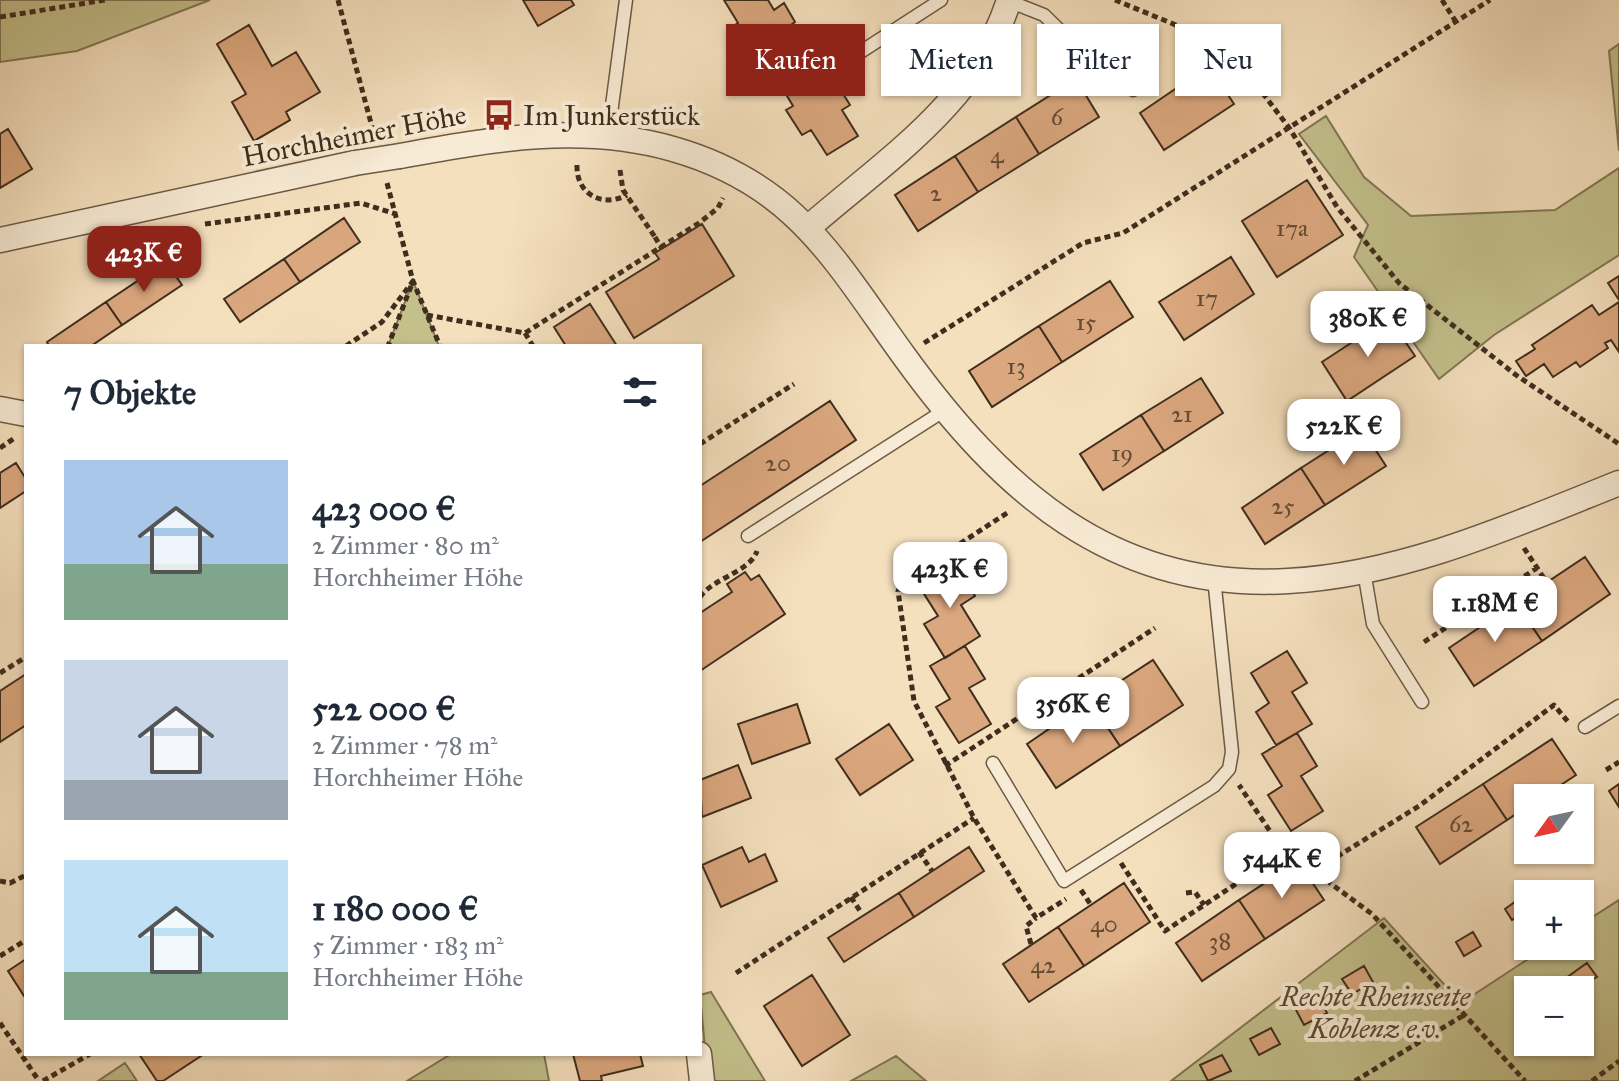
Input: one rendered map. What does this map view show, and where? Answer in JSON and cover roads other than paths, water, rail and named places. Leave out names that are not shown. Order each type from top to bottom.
[{"type":"street","points":[[809,227],[951,103],[990,48],[1008,0]]},
{"type":"street","name":"Horchheimer Höhe","points":[[0,240],[355,163],[392,164],[523,136],[608,136],[676,150],[712,164],[772,198],[809,227],[835,257],[945,410],[1011,482],[1072,528],[1143,560],[1214,578],[1288,581],[1364,571],[1434,552],[1619,483]]},
{"type":"street","points":[[0,409],[24,414]]},
{"type":"street","points":[[699,1056],[702,1081]]},
{"type":"lane","points":[[608,136],[626,0]]},
{"type":"lane","points":[[865,49],[941,0]]},
{"type":"lane","points":[[1008,0],[1044,15],[1053,24]]},
{"type":"lane","points":[[748,536],[945,410]]},
{"type":"lane","points":[[1364,571],[1373,624],[1422,702]]},
{"type":"lane","points":[[993,763],[1064,881],[1214,786],[1229,769],[1232,752],[1214,578]]},
{"type":"lane","points":[[1585,727],[1619,706]]},
{"type":"place","name":"Im Junkerstück","points":[[499,115]]},
{"type":"park label","name":"Rechte Rheinseite Koblenz e.v.","points":[[1375,1012]]}]
